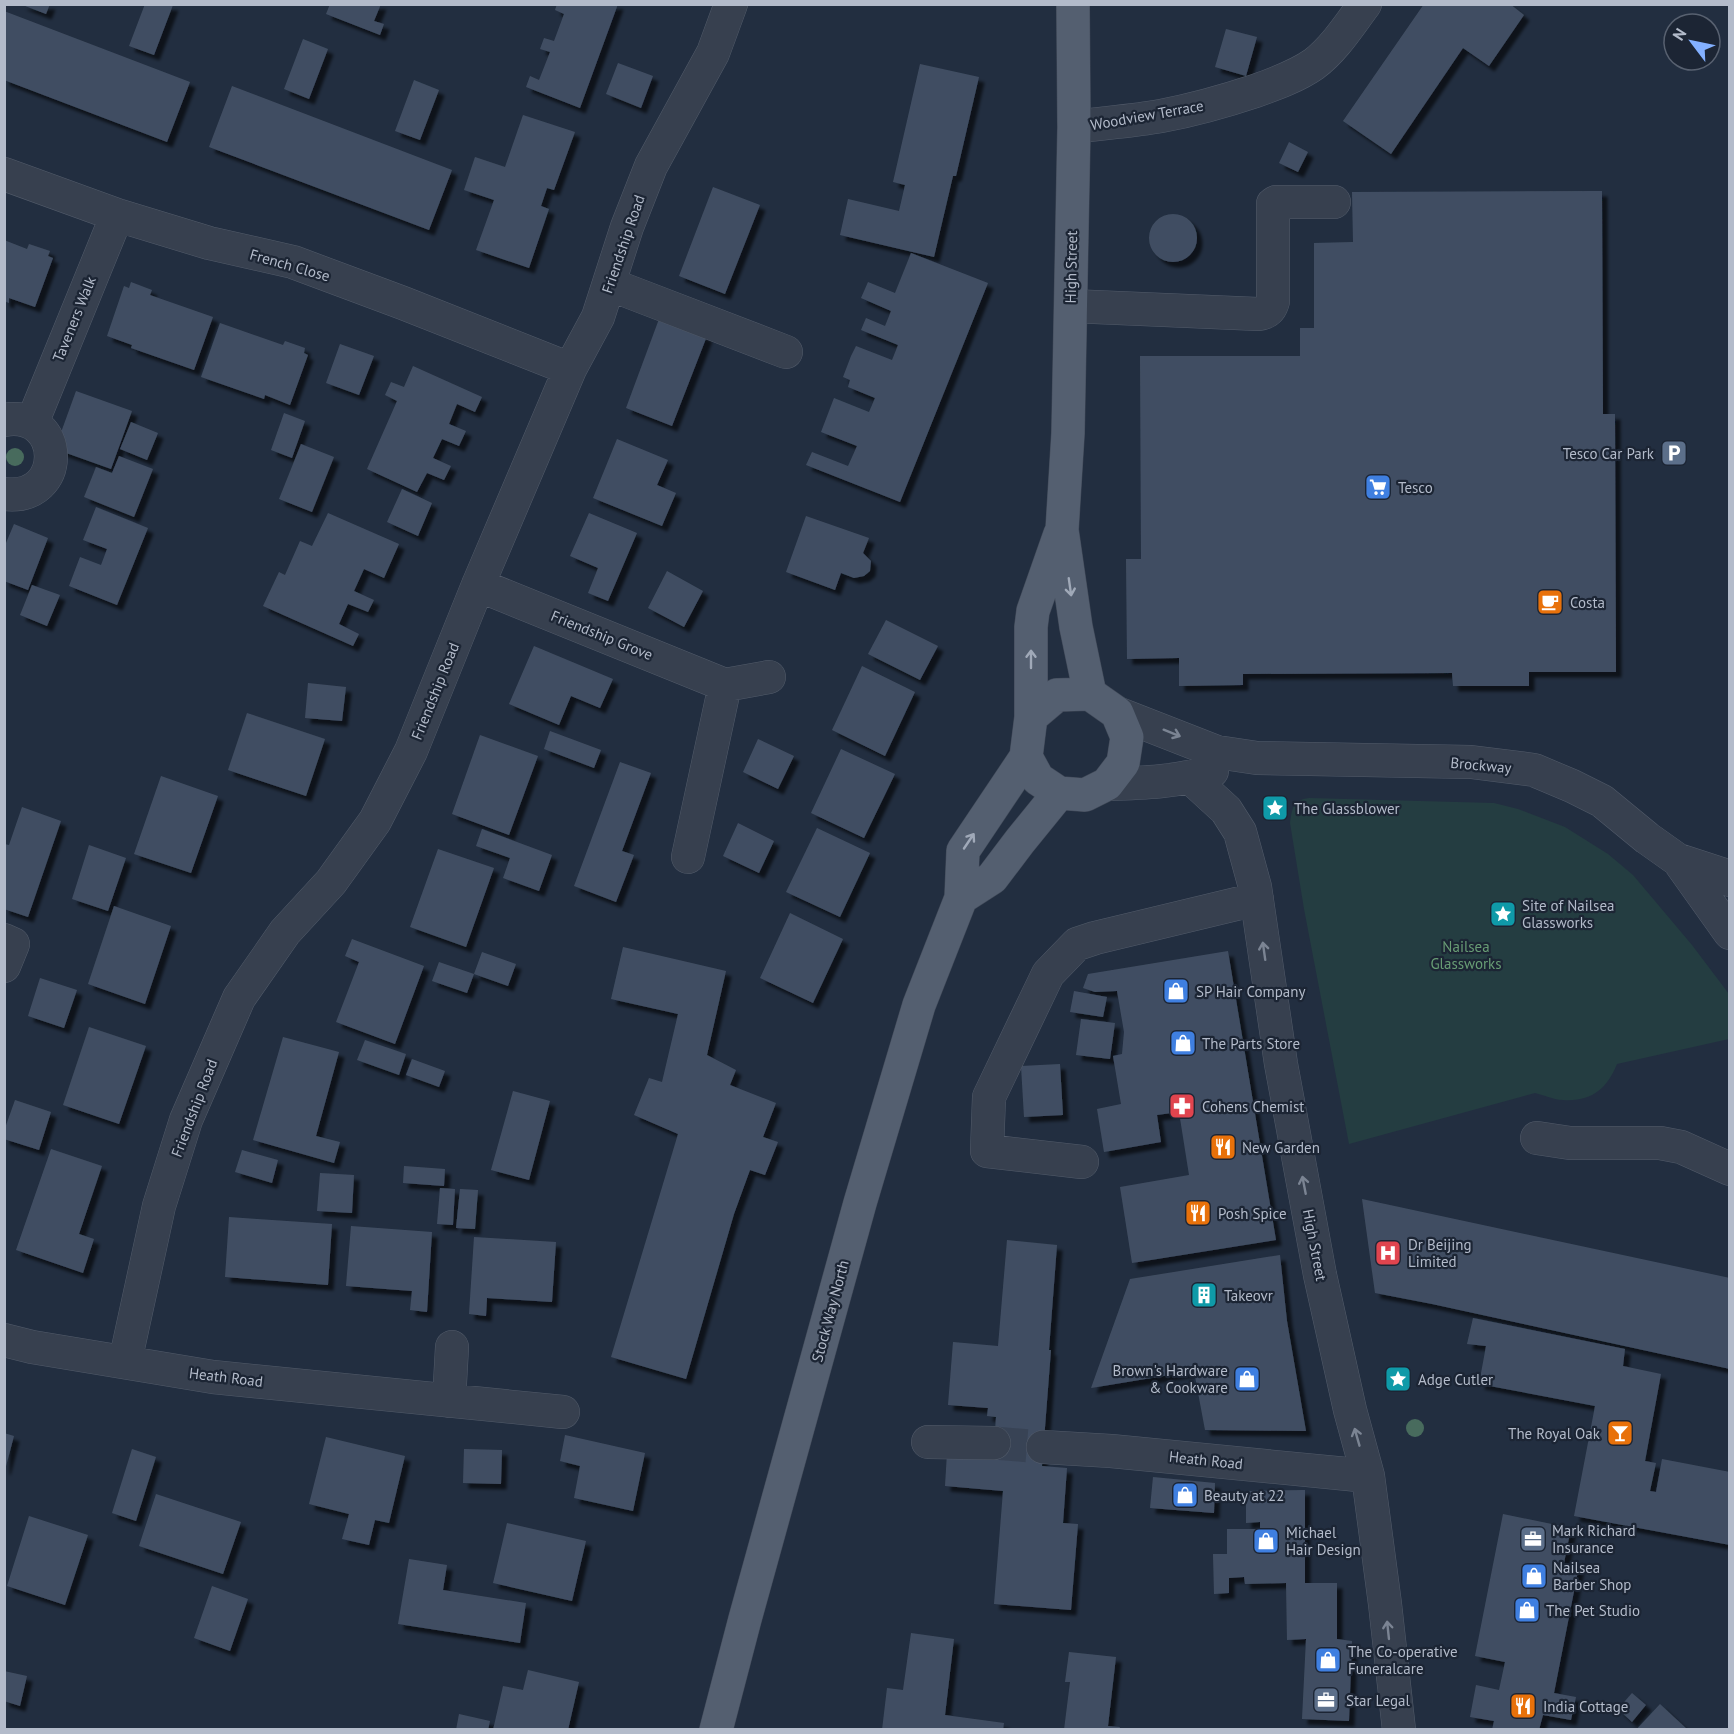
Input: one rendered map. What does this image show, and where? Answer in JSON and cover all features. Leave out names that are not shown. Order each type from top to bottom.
[{"type":"main road","name":"High Street","points":[[1073,4],[1074,127],[1071,306],[1068,433],[1062,530],[1076,627],[1090,694]]},
{"type":"main road","name":"High Street","points":[[1031,717],[1033,611],[1062,530]]},
{"type":"main road","points":[[1026,757],[1038,779],[1059,793],[1085,795],[1107,784],[1123,763],[1126,746],[1127,737],[1118,713],[1090,694],[1057,695],[1031,717]]},
{"type":"main road","name":"Stock Way North","points":[[716,1730],[744,1619],[860,1203],[919,1005],[961,898],[963,851],[1026,757],[1031,717]]},
{"type":"main road","points":[[961,898],[992,878],[1059,793]]},
{"type":"street","name":"Friendship Road","points":[[125,1362],[162,1195],[186,1120],[239,998],[285,932],[331,882],[375,821],[411,751],[478,585],[570,369],[598,317],[627,227],[651,166],[713,53],[731,4]]},
{"type":"street","name":"Woodview Terrace","points":[[1074,127],[1161,116],[1196,109],[1281,81],[1312,65],[1325,54],[1340,39],[1365,4]]},
{"type":"street","name":"French Close","points":[[4,174],[117,216],[209,243],[293,262],[570,369]]},
{"type":"street","points":[[1071,306],[1258,314],[1265,312],[1270,309],[1273,301],[1273,204],[1276,202],[1334,202]]},
{"type":"street","name":"Taveners Walk","points":[[4,494],[27,493],[38,487],[51,466],[52,453],[49,441],[42,430],[18,421],[117,216]]},
{"type":"street","points":[[609,284],[786,352]]},
{"type":"street","name":"Friendship Grove","points":[[478,585],[725,685]]},
{"type":"street","points":[[688,857],[725,685],[769,676]]},
{"type":"street","name":"Brockway","points":[[1118,713],[1217,752],[1257,758],[1471,762],[1534,770],[1602,801],[1678,860],[1730,880]]},
{"type":"street","name":"Brockway","points":[[1107,784],[1191,778],[1257,758]]},
{"type":"street","name":"High Street","points":[[1191,778],[1226,810],[1239,832],[1256,888],[1281,1064],[1320,1275],[1350,1410],[1368,1476],[1399,1730]]},
{"type":"street","name":"Brockway","points":[[1678,860],[1730,933]]},
{"type":"street","points":[[1082,1162],[987,1151],[989,1097],[1048,974],[1077,944],[1257,899]]},
{"type":"street","points":[[4,940],[13,944],[4,966]]},
{"type":"street","points":[[1537,1138],[1570,1143],[1660,1143],[1681,1148],[1730,1169]]},
{"type":"street","name":"Heath Road","points":[[4,1340],[32,1347],[213,1377],[563,1412]]},
{"type":"street","points":[[449,1401],[452,1347]]},
{"type":"street","points":[[928,1442],[994,1443]]},
{"type":"street","name":"Heath Road","points":[[1043,1447],[1111,1451],[1368,1476]]},
{"type":"green space","name":"Nailsea Glassworks","points":[[1309,798],[1494,803],[1518,809],[1565,827],[1608,854],[1633,875],[1692,945],[1729,994],[1729,1039],[1617,1064],[1603,1087],[1582,1099],[1560,1100],[1535,1093],[1349,1144],[1290,823],[1296,803]]},
{"type":"building","points":[[20,4],[50,4],[46,14]]},
{"type":"building","points":[[145,4],[173,5],[154,55],[129,46]]},
{"type":"building","points":[[330,4],[381,4],[374,21],[384,24],[380,35],[326,14]]},
{"type":"building","points":[[557,4],[618,4],[580,108],[526,87],[530,76],[539,80],[550,52],[540,49],[544,38],[554,41],[564,14],[555,10]]},
{"type":"building","points":[[1424,4],[1510,4],[1524,15],[1489,66],[1463,48],[1391,154],[1343,121]]},
{"type":"building","points":[[4,11],[190,82],[167,142],[4,80]]},
{"type":"building","points":[[1226,29],[1257,37],[1246,76],[1215,67]]},
{"type":"building","points":[[303,39],[328,49],[309,99],[284,89]]},
{"type":"building","points":[[618,63],[653,76],[641,108],[606,94]]},
{"type":"building","points":[[920,64],[979,77],[934,257],[840,235],[848,199],[899,211],[905,185],[893,182]]},
{"type":"building","points":[[414,80],[439,90],[420,140],[395,131]]},
{"type":"building","points":[[232,86],[452,170],[429,230],[209,147]]},
{"type":"building","points":[[523,115],[575,132],[554,190],[547,188],[541,206],[549,209],[529,268],[476,250],[494,200],[464,190],[475,157],[505,167]]},
{"type":"building","points":[[1289,142],[1308,152],[1298,172],[1279,163]]},
{"type":"building","points":[[713,187],[760,205],[725,294],[679,276]]},
{"type":"building","name":"Tesco","points":[[1602,191],[1603,414],[1615,414],[1616,672],[1529,672],[1529,686],[1453,686],[1452,673],[1243,674],[1243,685],[1179,686],[1179,658],[1127,659],[1126,559],[1141,559],[1140,356],[1300,356],[1300,328],[1314,328],[1314,243],[1353,242],[1352,192]]},
{"type":"building","points":[[1168,214],[1178,214],[1190,221],[1197,233],[1197,243],[1190,255],[1178,262],[1168,262],[1153,251],[1149,243],[1149,233],[1160,218]]},
{"type":"building","points":[[4,240],[27,249],[29,244],[50,251],[48,256],[53,258],[35,307],[9,298],[9,303],[4,301]]},
{"type":"building","points":[[911,253],[988,283],[900,502],[806,465],[812,452],[848,466],[857,446],[821,432],[834,398],[869,412],[875,398],[848,387],[850,380],[843,377],[851,356],[856,346],[892,360],[898,345],[861,330],[866,318],[885,326],[891,311],[861,298],[868,282],[895,293]]},
{"type":"building","points":[[131,282],[152,290],[150,295],[213,317],[194,370],[131,348],[132,345],[107,336],[124,286],[129,288]]},
{"type":"building","points":[[659,319],[707,336],[672,426],[626,408]]},
{"type":"building","points":[[220,323],[283,345],[285,341],[305,348],[304,353],[308,355],[290,405],[265,395],[264,399],[201,377]]},
{"type":"building","points":[[340,344],[374,356],[359,395],[326,383]]},
{"type":"building","points":[[413,366],[482,397],[475,412],[457,404],[449,424],[466,431],[459,446],[442,439],[433,458],[451,466],[444,480],[427,473],[417,492],[367,469],[397,401],[385,395],[391,382],[404,387]]},
{"type":"building","points":[[76,391],[132,411],[111,469],[55,449]]},
{"type":"building","points":[[284,413],[305,421],[292,458],[271,450]]},
{"type":"building","points":[[131,422],[158,433],[147,460],[120,449]]},
{"type":"building","points":[[617,439],[668,460],[657,485],[676,493],[662,526],[593,498]]},
{"type":"building","points":[[301,444],[334,457],[312,512],[279,499]]},
{"type":"building","points":[[119,456],[153,469],[134,517],[84,497],[96,467],[112,473]]},
{"type":"building","points":[[402,489],[432,503],[418,536],[387,522]]},
{"type":"building","points":[[96,507],[148,528],[117,605],[69,586],[80,557],[101,565],[107,549],[83,540]]},
{"type":"building","points":[[328,513],[399,544],[384,578],[364,569],[354,591],[374,600],[368,612],[348,604],[339,624],[359,634],[353,646],[263,606],[279,572],[285,575],[300,541],[312,546]]},
{"type":"building","points":[[589,513],[637,533],[608,601],[588,593],[598,568],[570,556]]},
{"type":"building","points":[[806,516],[869,538],[863,553],[871,561],[870,571],[864,576],[854,578],[841,573],[835,590],[786,572]]},
{"type":"building","points":[[14,524],[48,538],[28,590],[4,581],[4,543]]},
{"type":"building","points":[[667,571],[703,591],[684,627],[648,608]]},
{"type":"building","points":[[32,585],[60,595],[47,626],[20,615]]},
{"type":"building","points":[[886,620],[938,646],[920,680],[868,654]]},
{"type":"building","points":[[534,646],[613,679],[600,708],[571,696],[559,725],[509,704]]},
{"type":"building","points":[[862,666],[915,692],[885,756],[832,730]]},
{"type":"building","points":[[308,683],[346,687],[342,721],[305,718]]},
{"type":"building","points":[[247,713],[325,739],[306,796],[228,770]]},
{"type":"building","points":[[550,731],[601,750],[594,768],[544,749]]},
{"type":"building","points":[[480,735],[538,756],[509,835],[452,814]]},
{"type":"building","points":[[758,739],[794,756],[778,789],[743,772]]},
{"type":"building","points":[[841,749],[895,774],[864,838],[811,813]]},
{"type":"building","points":[[620,762],[651,773],[622,851],[634,855],[616,902],[574,886]]},
{"type":"building","points":[[161,776],[218,796],[191,873],[134,854]]},
{"type":"building","points":[[22,807],[61,821],[28,917],[4,909],[4,844],[9,845]]},
{"type":"building","points":[[738,823],[774,841],[759,873],[723,856]]},
{"type":"building","points":[[817,828],[870,853],[840,917],[786,892]]},
{"type":"building","points":[[482,829],[552,855],[539,891],[503,878],[510,858],[476,846]]},
{"type":"building","points":[[89,845],[126,858],[108,911],[72,899]]},
{"type":"building","points":[[438,849],[494,868],[466,947],[410,927]]},
{"type":"building","points":[[114,906],[171,926],[145,1004],[88,984]]},
{"type":"building","points":[[790,913],[843,939],[813,1003],[760,978]]},
{"type":"building","points":[[352,939],[424,966],[395,1044],[336,1022],[359,962],[345,956]]},
{"type":"building","points":[[623,947],[726,971],[707,1055],[736,1070],[730,1085],[776,1103],[763,1137],[778,1142],[765,1175],[750,1170],[734,1214],[686,1379],[611,1357],[678,1134],[634,1115],[649,1078],[662,1082],[678,1014],[611,999]]},
{"type":"building","points":[[1228,951],[1276,1240],[1132,1263],[1120,1187],[1189,1175],[1179,1112],[1157,1115],[1161,1142],[1104,1152],[1097,1109],[1121,1104],[1113,1056],[1122,1054],[1124,1032],[1117,991],[1095,992],[1083,988],[1088,974]]},
{"type":"building","points":[[482,952],[516,964],[508,986],[474,974]]},
{"type":"building","points":[[439,962],[474,974],[467,993],[432,981]]},
{"type":"building","points":[[40,978],[77,990],[64,1028],[28,1016]]},
{"type":"building","points":[[1074,991],[1107,997],[1103,1017],[1070,1012]]},
{"type":"building","points":[[1081,1019],[1115,1023],[1110,1059],[1076,1055]]},
{"type":"building","points":[[89,1027],[146,1046],[119,1124],[63,1105]]},
{"type":"building","points":[[283,1037],[339,1052],[316,1136],[340,1142],[334,1163],[253,1140]]},
{"type":"building","points":[[365,1040],[406,1054],[399,1075],[357,1060]]},
{"type":"building","points":[[412,1059],[445,1071],[439,1087],[406,1075]]},
{"type":"building","points":[[1060,1064],[1063,1115],[1024,1117],[1021,1066]]},
{"type":"building","points":[[513,1091],[550,1101],[529,1180],[491,1170]]},
{"type":"building","points":[[15,1100],[51,1112],[39,1150],[4,1139],[4,1131]]},
{"type":"building","points":[[51,1149],[102,1166],[79,1234],[94,1239],[83,1273],[16,1250]]},
{"type":"building","points":[[242,1150],[278,1160],[272,1183],[235,1172]]},
{"type":"building","points":[[404,1166],[445,1169],[444,1186],[403,1183]]},
{"type":"building","points":[[320,1173],[354,1175],[352,1213],[317,1211]]},
{"type":"building","points":[[440,1188],[455,1189],[453,1225],[437,1224]]},
{"type":"building","points":[[460,1189],[478,1190],[475,1229],[456,1228]]},
{"type":"building","points":[[1362,1199],[1730,1278],[1730,1369],[1375,1293]]},
{"type":"building","points":[[229,1217],[332,1224],[328,1285],[225,1277]]},
{"type":"building","points":[[351,1226],[432,1232],[427,1312],[410,1310],[412,1291],[346,1286]]},
{"type":"building","points":[[474,1237],[556,1242],[552,1302],[487,1298],[486,1316],[469,1314]]},
{"type":"building","points":[[1007,1240],[1057,1245],[1042,1466],[1067,1468],[1063,1523],[1078,1524],[1071,1610],[994,1604],[1003,1491],[945,1486],[947,1453],[993,1457],[996,1417],[987,1416],[988,1408],[948,1405],[953,1342],[998,1346]]},
{"type":"building","points":[[1280,1255],[1287,1321],[1306,1431],[1205,1430],[1194,1371],[1091,1388],[1130,1279]]},
{"type":"building","name":"The Royal Oak","points":[[1473,1318],[1625,1349],[1623,1366],[1661,1374],[1645,1461],[1656,1463],[1650,1491],[1656,1492],[1662,1459],[1730,1472],[1730,1545],[1574,1516],[1595,1406],[1479,1384],[1486,1346],[1467,1344]]},
{"type":"building","points":[[4,1433],[14,1436],[5,1470],[4,1469]]},
{"type":"building","points":[[565,1435],[645,1453],[633,1511],[574,1498],[580,1466],[560,1461]]},
{"type":"building","points":[[326,1437],[405,1456],[389,1523],[375,1520],[369,1545],[342,1539],[349,1514],[309,1504]]},
{"type":"building","points":[[132,1449],[156,1457],[136,1521],[112,1513]]},
{"type":"building","points":[[464,1449],[502,1450],[501,1484],[463,1483]]},
{"type":"building","points":[[1153,1477],[1215,1483],[1214,1513],[1150,1508]]},
{"type":"building","points":[[1305,1490],[1305,1583],[1337,1583],[1337,1639],[1352,1641],[1349,1721],[1302,1719],[1306,1639],[1287,1640],[1286,1583],[1245,1584],[1244,1577],[1229,1578],[1229,1593],[1214,1594],[1213,1554],[1227,1554],[1227,1529],[1260,1529],[1260,1522],[1246,1523],[1246,1491]]},
{"type":"building","points":[[156,1494],[241,1522],[223,1574],[139,1546]]},
{"type":"building","points":[[1503,1514],[1571,1528],[1564,1563],[1579,1566],[1554,1693],[1576,1697],[1571,1720],[1543,1715],[1539,1730],[1492,1730],[1494,1721],[1470,1717],[1476,1685],[1499,1690],[1505,1662],[1475,1656]]},
{"type":"building","points":[[29,1516],[88,1535],[65,1605],[7,1586]]},
{"type":"building","points":[[507,1523],[586,1541],[572,1601],[493,1583]]},
{"type":"building","points":[[409,1559],[447,1565],[443,1590],[526,1603],[520,1643],[398,1624]]},
{"type":"building","points":[[212,1586],[248,1599],[230,1651],[194,1638]]},
{"type":"building","points":[[911,1633],[954,1639],[945,1715],[1004,1723],[1003,1730],[882,1730],[887,1688],[903,1690]]},
{"type":"building","points":[[1069,1652],[1116,1657],[1108,1726],[1120,1727],[1119,1730],[1064,1730],[1070,1682],[1065,1682]]},
{"type":"building","points":[[528,1670],[579,1682],[568,1730],[493,1730],[503,1686],[523,1690]]},
{"type":"building","points":[[4,1671],[27,1676],[20,1706],[4,1701]]},
{"type":"building","points":[[1632,1693],[1646,1705],[1632,1722],[1618,1709]]},
{"type":"building","points":[[1660,1704],[1688,1730],[1636,1730]]},
{"type":"building","points":[[459,1714],[490,1721],[488,1730],[456,1730]]},
{"type":"tunnel","points":[[994,1443],[1043,1447]]},
{"type":"place","name":"Tesco Car Park","points":[[1674,453]]},
{"type":"place","name":"Tesco","points":[[1378,487]]},
{"type":"place","name":"Costa","points":[[1550,602]]},
{"type":"place","name":"The Glassblower","points":[[1275,808]]},
{"type":"place","name":"Site of Nailsea Glassworks","points":[[1503,914]]},
{"type":"place","name":"SP Hair Company","points":[[1176,991]]},
{"type":"place","name":"The Parts Store","points":[[1183,1043]]},
{"type":"place","name":"Cohens Chemist","points":[[1182,1106]]},
{"type":"place","name":"New Garden","points":[[1223,1147]]},
{"type":"place","name":"Posh Spice","points":[[1198,1213]]},
{"type":"place","name":"Dr Beijing Limited","points":[[1388,1253]]},
{"type":"place","name":"Takeovr","points":[[1204,1295]]},
{"type":"place","name":"Brown's Hardware & Cookware","points":[[1247,1379]]},
{"type":"place","name":"Adge Cutler","points":[[1398,1379]]},
{"type":"place","name":"The Royal Oak","points":[[1620,1433]]},
{"type":"place","name":"Beauty at 22","points":[[1185,1495]]},
{"type":"place","name":"Mark Richard Insurance","points":[[1533,1539]]},
{"type":"place","name":"Michael Hair Design","points":[[1266,1541]]},
{"type":"place","name":"Nailsea Barber Shop","points":[[1534,1576]]},
{"type":"place","name":"The Pet Studio","points":[[1527,1610]]},
{"type":"place","name":"The Co-operative Funeralcare","points":[[1328,1660]]},
{"type":"place","name":"Star Legal","points":[[1326,1700]]},
{"type":"place","name":"India Cottage","points":[[1523,1706]]}]
